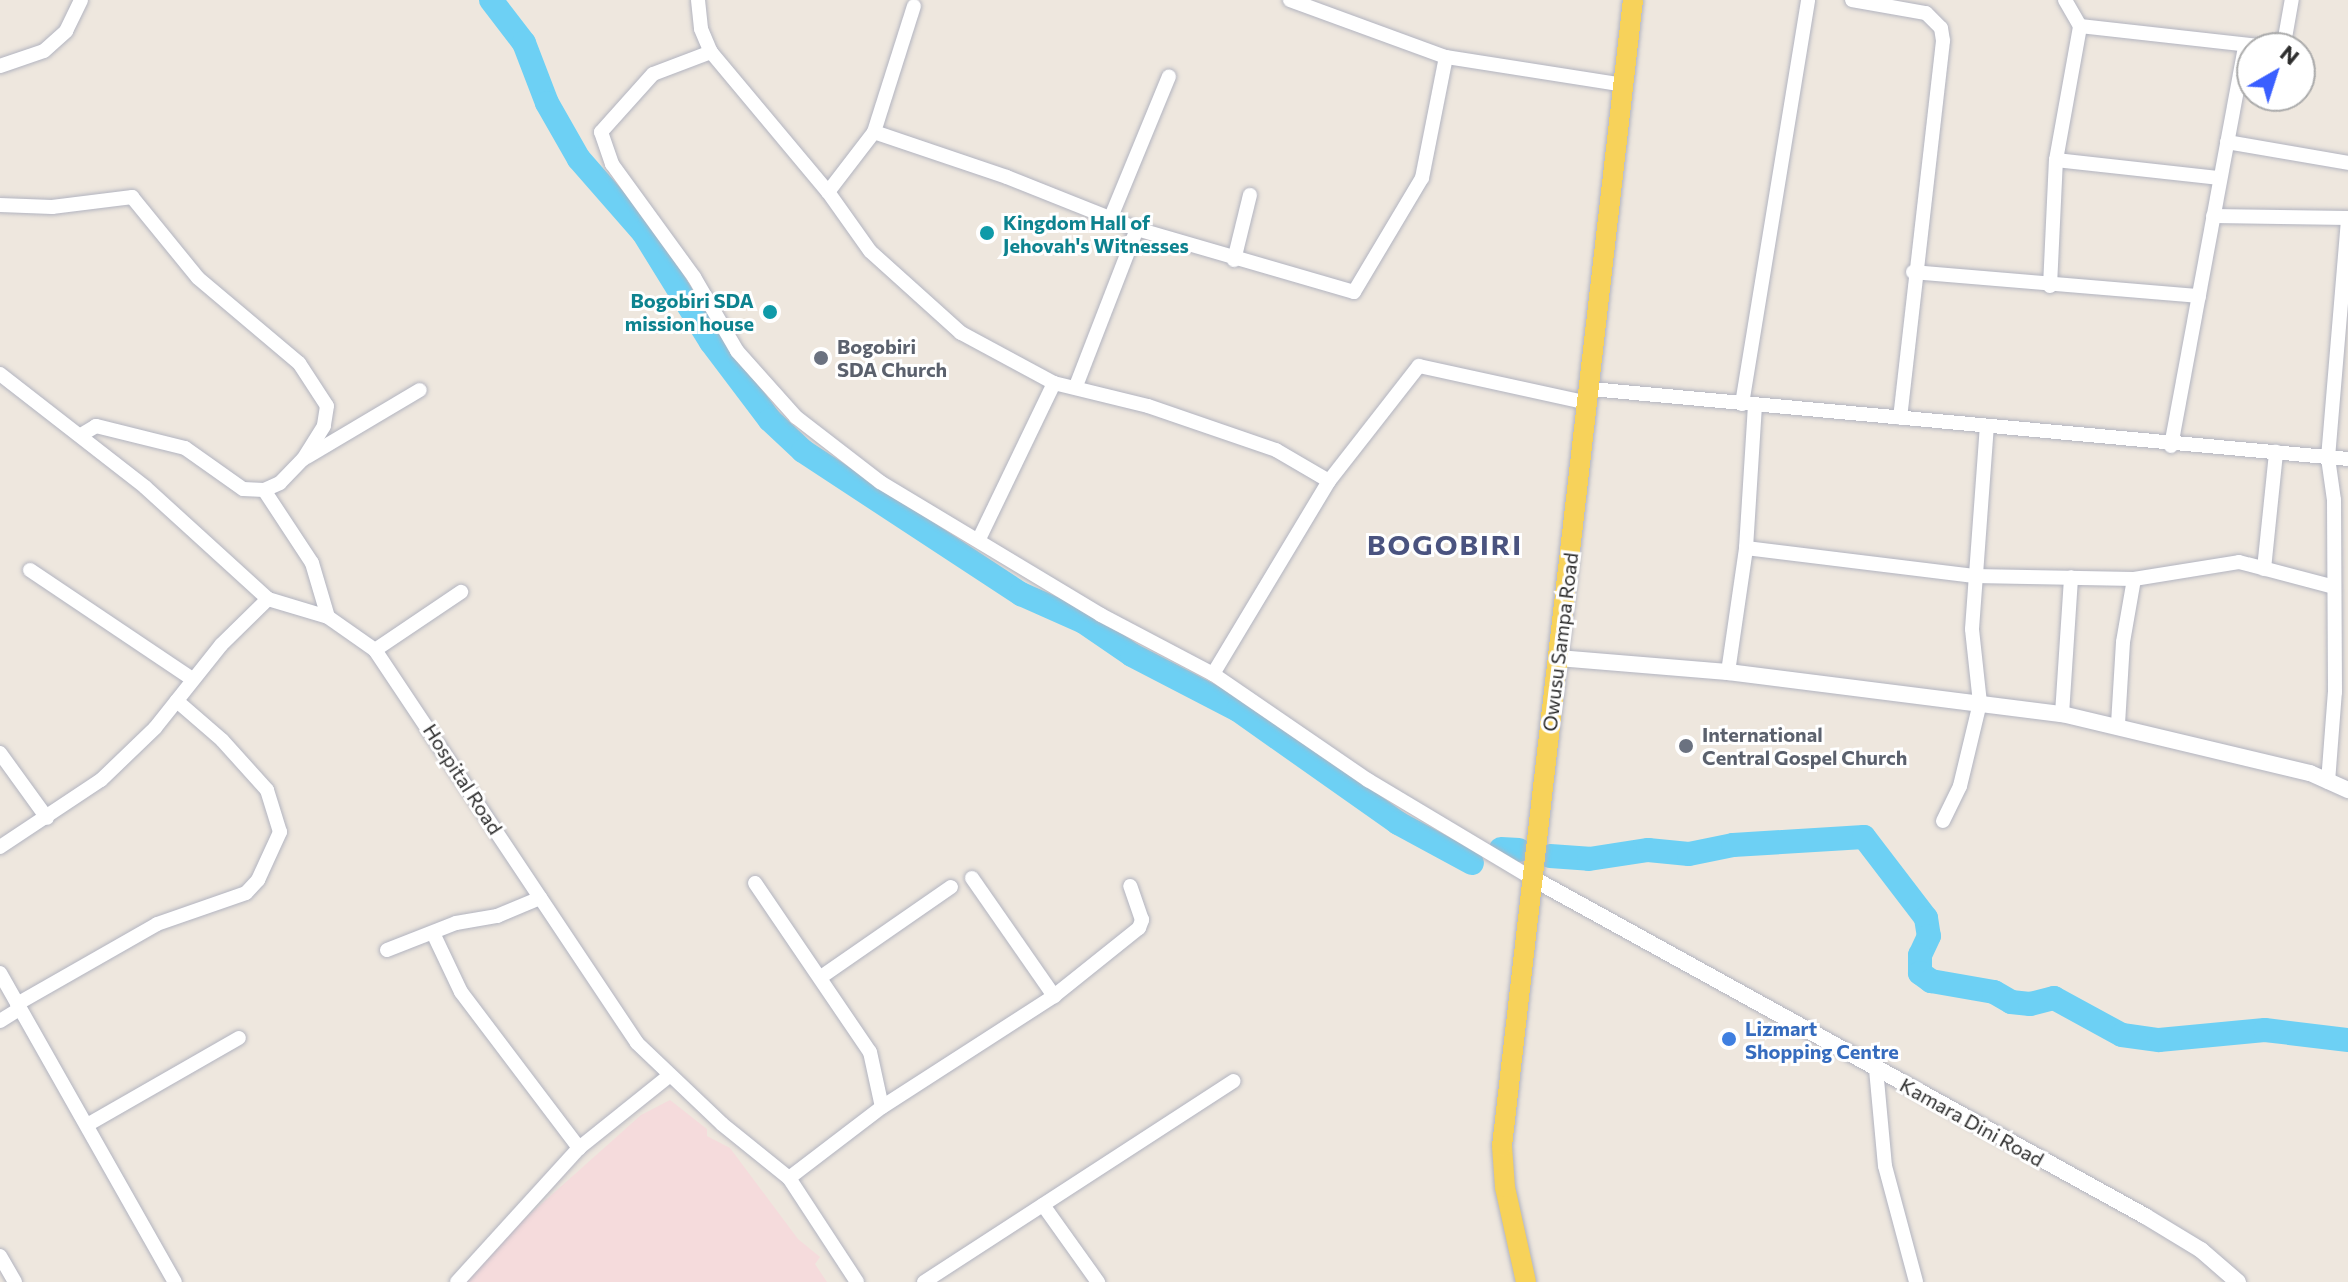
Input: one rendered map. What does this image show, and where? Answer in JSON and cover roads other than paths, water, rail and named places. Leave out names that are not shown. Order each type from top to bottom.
[{"type":"main road","name":"Owusu Sampa Road","points":[[1526,1282],[1505,1187],[1502,1146],[1633,0]]},
{"type":"street","points":[[0,66],[44,51],[66,31],[81,0]]},
{"type":"street","points":[[698,0],[701,29],[711,52],[828,192],[870,251],[961,333],[1054,383],[1076,386],[1276,450],[1329,481]]},
{"type":"street","points":[[1290,0],[1446,57],[1625,85]]},
{"type":"street","points":[[1728,672],[1746,548],[1749,405],[1808,0]]},
{"type":"street","points":[[1852,0],[1926,13],[1941,28],[1900,418]]},
{"type":"street","points":[[2050,286],[2056,160],[2080,26],[2065,0]]},
{"type":"street","points":[[2287,32],[2292,0]]},
{"type":"street","points":[[828,192],[874,132],[914,6]]},
{"type":"street","points":[[2080,26],[2236,45]]},
{"type":"street","points":[[711,52],[653,74],[605,125],[602,142],[612,164],[694,277],[737,351],[796,417],[880,482],[1101,615],[1213,674],[1368,780],[1532,878]]},
{"type":"street","points":[[874,132],[1137,229],[1234,260],[1354,292],[1422,178],[1446,57]]},
{"type":"street","points":[[1111,217],[1169,76]]},
{"type":"street","points":[[2171,446],[2236,94]]},
{"type":"street","points":[[2227,142],[2348,163]]},
{"type":"street","points":[[2056,160],[2220,178]]},
{"type":"street","points":[[1234,260],[1250,195]]},
{"type":"street","points":[[0,205],[52,207],[132,197],[177,257],[285,349],[321,392],[327,406],[324,426],[303,459],[280,483],[264,490],[243,489],[185,448],[96,426],[81,435]]},
{"type":"street","points":[[2213,216],[2348,220],[2328,458],[2334,587],[2335,718],[2328,782]]},
{"type":"street","points":[[1076,386],[1137,229]]},
{"type":"street","points":[[1913,272],[2050,286],[2199,296]]},
{"type":"street","points":[[1213,674],[1329,481],[1419,366],[1590,396],[1749,405],[2171,446],[2348,459]]},
{"type":"street","points":[[0,374],[81,435],[219,550],[268,599],[101,780],[0,847]]},
{"type":"street","points":[[979,539],[1054,383]]},
{"type":"street","points":[[303,459],[420,390]]},
{"type":"street","points":[[1943,821],[1960,786],[1980,703],[1972,629],[1987,427]]},
{"type":"street","points":[[2264,569],[2276,452]]},
{"type":"street","points":[[264,490],[312,563],[328,617]]},
{"type":"street","points":[[1746,548],[1974,576],[2134,579],[2239,562],[2334,587]]},
{"type":"street","points":[[30,570],[192,679]]},
{"type":"street","points":[[2062,714],[2071,577]]},
{"type":"street","points":[[2118,724],[2123,642],[2134,579]]},
{"type":"street","points":[[375,650],[461,592]]},
{"type":"street","name":"Hospital Road","points":[[268,599],[328,617],[375,650],[637,1043],[669,1076],[789,1178],[857,1282]]},
{"type":"street","points":[[1557,658],[1728,672],[2062,714],[2118,724],[2348,790]]},
{"type":"street","points":[[0,1021],[18,1006],[157,924],[246,893],[258,880],[280,832],[267,790],[222,740],[177,701]]},
{"type":"street","points":[[0,753],[47,818]]},
{"type":"street","points":[[972,878],[1054,996]]},
{"type":"street","name":"Kamara Dini Road","points":[[1532,878],[2145,1216],[2201,1250],[2238,1282]]},
{"type":"street","points":[[755,883],[870,1052],[882,1107]]},
{"type":"street","points":[[789,1178],[882,1107],[1054,996],[1139,928],[1142,920],[1130,886]]},
{"type":"street","points":[[821,977],[951,887]]},
{"type":"street","points":[[387,950],[540,898]]},
{"type":"street","points":[[433,933],[461,992],[579,1148]]},
{"type":"street","points":[[0,973],[175,1282]]},
{"type":"street","points":[[87,1125],[239,1038]]},
{"type":"street","points":[[1876,1069],[1885,1166],[1916,1282]]},
{"type":"street","points":[[457,1282],[579,1148],[669,1076]]},
{"type":"street","points":[[924,1282],[1233,1081]]},
{"type":"street","points":[[1043,1205],[1098,1282]]},
{"type":"street","points":[[0,1256],[15,1282]]},
{"type":"waterway","points":[[491,0],[524,43],[547,103],[579,159],[643,232],[711,342],[770,420],[803,451],[1021,594],[1084,622],[1132,655],[1238,710],[1398,823],[1472,863]]},
{"type":"waterway","points":[[1550,856],[1589,859],[1648,850],[1689,854],[1733,845],[1864,837],[1926,918],[1929,936],[1920,955],[1920,973],[1931,981],[1994,992],[2011,1002],[2030,1004],[2054,998],[2122,1035],[2159,1040],[2265,1030],[2348,1040]]},
{"type":"waterway","points":[[1501,849],[1519,850]]},
{"type":"place","name":"Kingdom Hall of Jehovah's Witnesses","points":[[987,233]]},
{"type":"place","name":"Bogobiri SDA mission house","points":[[770,312]]},
{"type":"place","name":"Bogobiri SDA Church","points":[[821,358]]},
{"type":"place","name":"International Central Gospel Church","points":[[1686,746]]},
{"type":"place","name":"Lizmart Shopping Centre","points":[[1729,1039]]},
{"type":"district","name":"BOGOBIRI","points":[[1445,544]]}]
